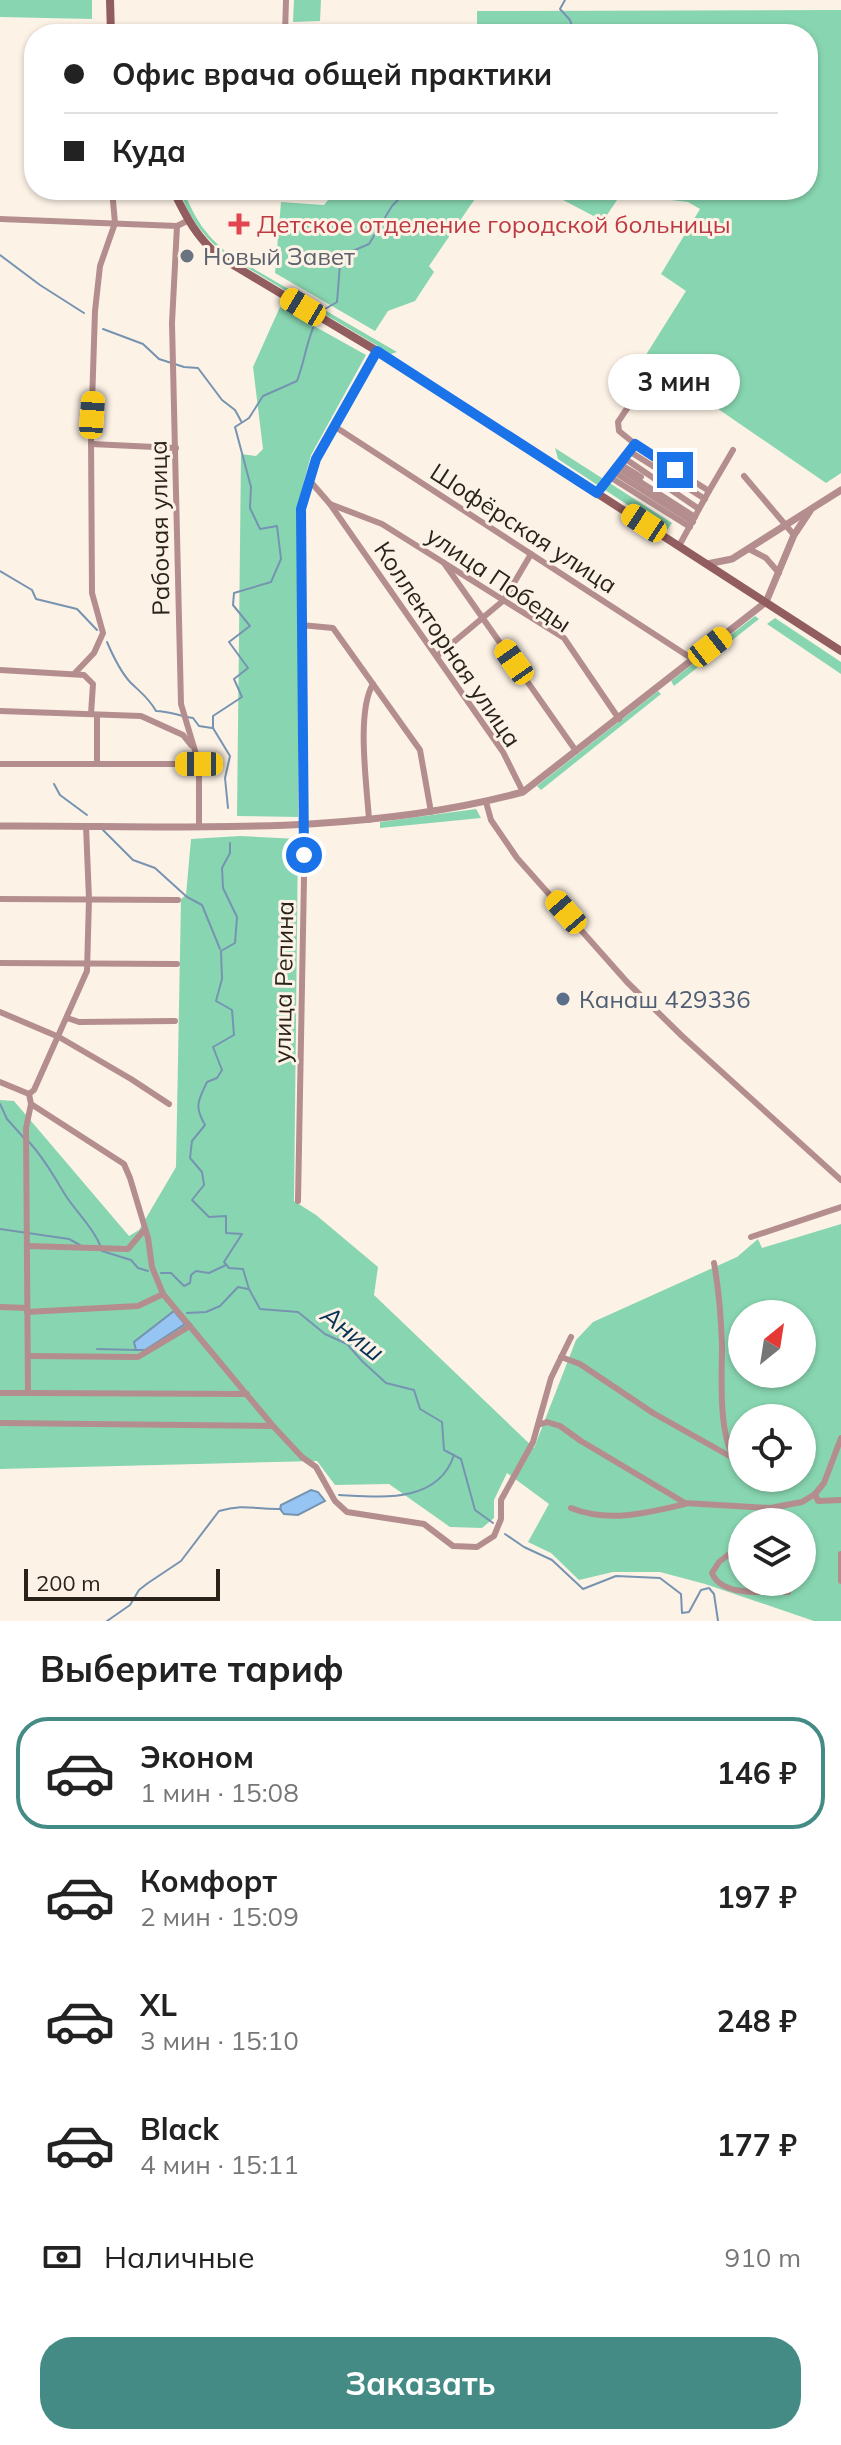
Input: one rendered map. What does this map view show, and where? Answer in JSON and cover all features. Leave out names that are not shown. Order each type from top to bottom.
[{"type":"main road","points":[[110,0],[111,24]]},
{"type":"main road","points":[[178,200],[199,238],[220,257],[377,351],[841,651]]},
{"type":"street","points":[[285,24],[286,0]]},
{"type":"street","points":[[75,673],[94,653],[103,633],[92,593],[91,444],[95,311],[100,266],[115,223],[113,200]]},
{"type":"street","points":[[0,219],[177,226],[187,221]]},
{"type":"street","name":"Рабочая улица","points":[[177,226],[172,323],[181,704],[199,764],[199,826]]},
{"type":"street","name":"улица Репина","points":[[298,1201],[305,824],[301,509],[316,459],[377,351]]},
{"type":"street","points":[[636,395],[618,422],[619,431],[672,468],[705,499]]},
{"type":"street","name":"Шофёрская улица","points":[[334,426],[694,660]]},
{"type":"street","points":[[91,444],[176,448]]},
{"type":"street","points":[[629,451],[672,468],[733,450]]},
{"type":"street","points":[[629,451],[679,546]]},
{"type":"street","points":[[629,451],[705,499]]},
{"type":"street","points":[[655,496],[672,468]]},
{"type":"street","points":[[655,496],[672,468]]},
{"type":"street","points":[[655,496],[672,468]]},
{"type":"street","points":[[655,496],[672,468]]},
{"type":"street","points":[[655,496],[672,468]]},
{"type":"street","points":[[655,496],[672,468]]},
{"type":"street","points":[[655,496],[672,468]]},
{"type":"street","points":[[655,496],[672,468]]},
{"type":"street","points":[[655,496],[672,468]]},
{"type":"street","points":[[655,496],[672,468]]},
{"type":"street","points":[[655,496],[672,468]]},
{"type":"street","points":[[744,476],[794,535]]},
{"type":"street","name":"Коллекторная улица","points":[[310,481],[330,504],[503,752],[523,792]]},
{"type":"street","points":[[707,564],[732,559],[841,490]]},
{"type":"street","points":[[597,493],[705,499]]},
{"type":"street","name":"улица Победы","points":[[330,504],[382,524],[564,638],[619,719]]},
{"type":"street","points":[[0,826],[199,826],[369,820],[486,802],[523,792],[766,602],[794,535],[810,511]]},
{"type":"street","points":[[749,549],[764,556],[779,573]]},
{"type":"street","points":[[437,656],[504,600],[531,554]]},
{"type":"street","points":[[727,577],[732,559]]},
{"type":"street","points":[[442,560],[576,751]]},
{"type":"street","points":[[301,625],[333,628],[420,750],[431,812]]},
{"type":"street","points":[[0,670],[84,675],[93,684],[97,764]]},
{"type":"street","points":[[369,820],[366,701],[373,684]]},
{"type":"street","points":[[0,711],[141,716],[183,735],[196,752]]},
{"type":"street","points":[[0,764],[199,764]]},
{"type":"street","points":[[486,802],[491,820],[517,858],[627,982],[841,1180]]},
{"type":"street","points":[[29,1094],[34,1090],[59,1037],[87,971],[89,899],[86,826]]},
{"type":"street","points":[[0,899],[178,900]]},
{"type":"street","points":[[0,963],[177,964]]},
{"type":"street","points":[[0,1012],[59,1037],[169,1104]]},
{"type":"street","points":[[67,1018],[79,1022],[175,1021]]},
{"type":"street","points":[[0,1082],[29,1094]]},
{"type":"street","points":[[28,1393],[26,1128],[31,1104],[29,1094]]},
{"type":"street","points":[[31,1104],[124,1164],[145,1229],[152,1267],[163,1294],[273,1426],[302,1457],[316,1467],[335,1501],[347,1512],[424,1524],[453,1546],[477,1547],[494,1536],[500,1523],[501,1500],[525,1460],[551,1378],[571,1337]]},
{"type":"street","points":[[751,1237],[841,1207]]},
{"type":"street","points":[[27,1246],[128,1249],[145,1229]]},
{"type":"street","points":[[714,1263],[728,1443]]},
{"type":"street","points":[[0,1307],[27,1310],[138,1306],[163,1294]]},
{"type":"street","points":[[28,1356],[138,1357],[190,1326]]},
{"type":"street","points":[[561,1357],[580,1364],[653,1413],[728,1456]]},
{"type":"street","points":[[0,1393],[247,1394]]},
{"type":"street","points":[[538,1425],[547,1422],[560,1426],[686,1504]]},
{"type":"street","points":[[0,1423],[273,1426]]},
{"type":"street","points":[[773,1508],[795,1504],[815,1494],[824,1483],[841,1438]]},
{"type":"street","points":[[815,1494],[818,1501],[841,1500]]},
{"type":"street","points":[[571,1508],[598,1516],[625,1516],[686,1504],[751,1508]]},
{"type":"street","points":[[841,1554],[841,1581]]},
{"type":"street","points":[[728,1555],[715,1566],[712,1573],[717,1582],[728,1587]]},
{"type":"green space","points":[[0,0],[92,0],[92,19],[0,17]]},
{"type":"green space","points":[[294,0],[321,0],[320,21],[293,22]]},
{"type":"green space","points":[[841,10],[841,473],[826,483],[644,358],[686,291],[661,274],[700,209],[688,202],[671,200],[818,200],[818,24],[477,24],[477,11]]},
{"type":"green space","points":[[184,200],[188,200],[207,233],[230,255],[397,352],[391,354],[226,255],[198,226]]},
{"type":"green space","points":[[328,200],[474,200],[429,266],[434,272],[415,301],[388,311],[375,331],[275,273],[281,202],[324,205]]},
{"type":"green space","points":[[563,200],[617,200],[603,221]]},
{"type":"green space","points":[[280,307],[366,355],[311,455],[298,504],[298,817],[237,816],[241,454],[256,456],[263,449],[253,367]]},
{"type":"green space","points":[[555,448],[672,523],[667,530],[650,520],[651,517],[645,513],[643,515],[558,459]]},
{"type":"green space","points":[[755,616],[759,619],[674,686],[671,681]]},
{"type":"green space","points":[[775,618],[841,662],[841,674],[767,624]]},
{"type":"green space","points":[[658,691],[661,694],[541,790],[537,786]]},
{"type":"green space","points":[[476,809],[481,818],[380,828],[380,822]]},
{"type":"green space","points":[[240,836],[298,839],[294,1201],[316,1215],[378,1267],[374,1295],[534,1448],[576,1340],[593,1322],[737,1257],[758,1239],[762,1248],[841,1224],[841,1621],[814,1621],[740,1596],[816,1596],[816,1508],[728,1508],[728,1592],[660,1572],[613,1572],[579,1580],[551,1553],[528,1542],[549,1504],[507,1473],[494,1500],[494,1518],[482,1528],[450,1527],[389,1484],[335,1485],[317,1461],[0,1469],[0,1100],[14,1101],[129,1236],[139,1230],[176,1167],[181,899],[186,895],[191,839]]},
{"type":"water","points":[[174,1311],[185,1324],[145,1350],[136,1350],[134,1342]]},
{"type":"water","points":[[311,1490],[318,1492],[325,1501],[298,1515],[284,1514],[280,1509],[281,1505]]},
{"type":"waterway","name":"Аниш","points":[[565,0],[560,9],[571,24]]},
{"type":"waterway","name":"Аниш","points":[[325,309],[337,302],[340,264],[348,253],[369,244],[398,200]]},
{"type":"waterway","points":[[0,255],[84,313]]},
{"type":"waterway","name":"Аниш","points":[[228,808],[225,778],[230,756],[213,728],[213,716],[242,697],[234,679],[248,668],[229,642],[250,626],[233,605],[234,593],[271,582],[281,559],[277,526],[260,529],[250,508],[251,487],[235,427],[249,418],[263,396],[297,381],[313,328]]},
{"type":"waterway","points":[[103,329],[143,344],[159,359],[198,368],[241,421]]},
{"type":"waterway","points":[[0,571],[32,590],[36,599],[77,609],[97,630]]},
{"type":"waterway","points":[[107,642],[123,673],[156,711],[193,718],[199,726],[212,728]]},
{"type":"waterway","points":[[54,784],[60,795],[87,815]]},
{"type":"waterway","points":[[103,830],[133,860],[155,868],[187,897],[202,905],[220,949]]},
{"type":"waterway","name":"Аниш","points":[[230,843],[230,853],[222,868],[223,888],[237,917],[235,943],[221,951],[222,979],[216,1001],[232,1010],[234,1035],[213,1047],[222,1070],[217,1078],[207,1082],[200,1099],[198,1108],[205,1125],[192,1141],[190,1158],[202,1172],[204,1185],[192,1200],[209,1217],[226,1216],[226,1233],[242,1234],[224,1262],[229,1268],[243,1269],[260,1309],[298,1312],[325,1334],[347,1344],[386,1383],[414,1390],[420,1409],[442,1422],[444,1450],[461,1459],[475,1510],[493,1523]]},
{"type":"waterway","points":[[0,1104],[7,1119],[24,1138]]},
{"type":"waterway","points":[[29,1142],[100,1245]]},
{"type":"waterway","points":[[0,1229],[69,1239],[80,1245]]},
{"type":"waterway","points":[[102,1251],[131,1260],[138,1268],[148,1271]]},
{"type":"waterway","points":[[161,1273],[171,1273],[184,1286],[190,1283],[191,1275],[196,1271],[209,1273],[226,1265]]},
{"type":"waterway","points":[[187,1313],[206,1312],[220,1306],[238,1287],[248,1289]]},
{"type":"waterway","points":[[97,1349],[136,1350]]},
{"type":"waterway","points":[[339,1495],[389,1496],[421,1490],[446,1471],[454,1455]]},
{"type":"waterway","points":[[107,1621],[130,1605],[139,1590],[181,1561],[219,1511],[243,1507],[281,1509]]},
{"type":"waterway","name":"Аниш","points":[[505,1534],[552,1560],[583,1589],[616,1576],[660,1578],[681,1594],[682,1613],[689,1612],[701,1590],[709,1588],[714,1594],[718,1621]]},
{"type":"place","name":"Детское отделение городской больницы","points":[[239,224]]},
{"type":"place","name":"Новый Завет","points":[[187,256]]},
{"type":"place","name":"Канаш 429336","points":[[563,999]]},
{"type":"route","points":[[304,855],[301,509],[316,459],[377,351],[597,493],[635,444],[675,470]]}]
